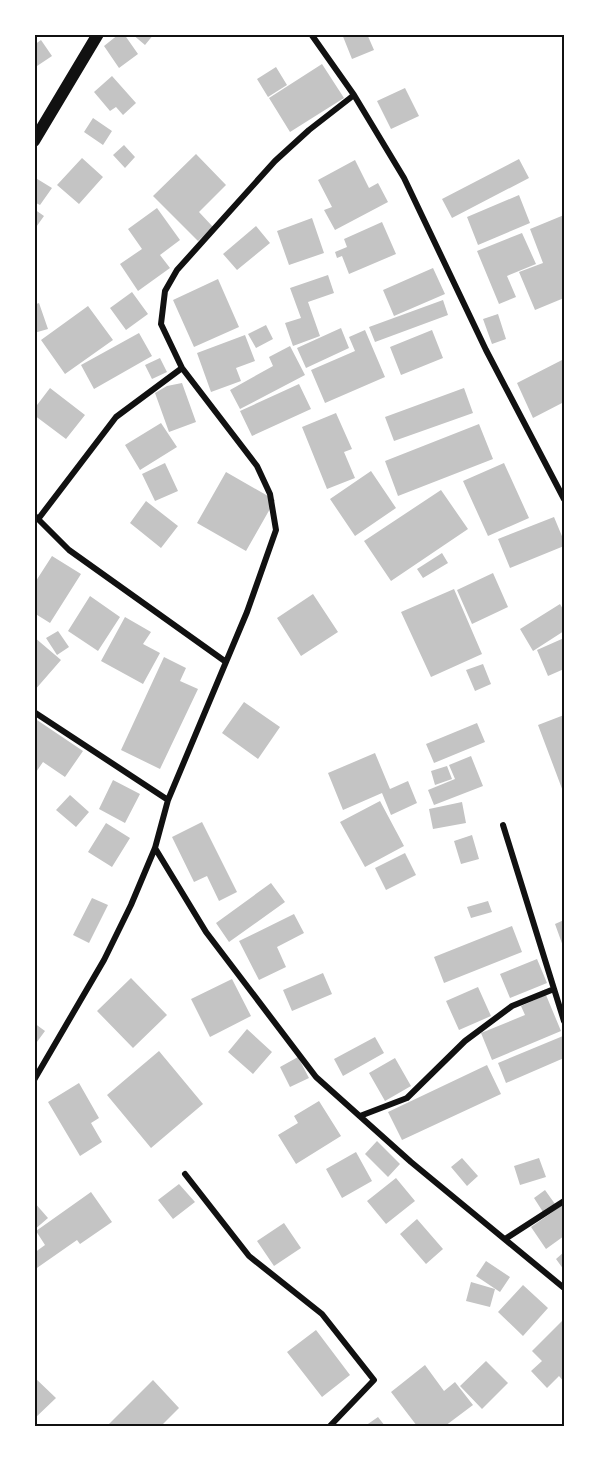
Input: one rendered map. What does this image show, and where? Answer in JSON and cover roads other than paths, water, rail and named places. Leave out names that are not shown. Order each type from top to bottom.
[{"type":"main road","points":[[34,141],[98,34]]},
{"type":"street","points":[[311,34],[354,95],[404,178],[486,350],[564,497]]},
{"type":"street","points":[[34,1080],[104,960],[131,905],[155,848],[168,800],[247,612],[276,530],[270,494],[257,466],[182,368],[162,324],[165,291],[177,270],[275,161],[309,130],[354,95]]},
{"type":"street","points":[[182,368],[116,417],[37,517],[69,550],[226,662]]},
{"type":"street","points":[[34,712],[168,800]]},
{"type":"street","points":[[502,825],[564,1021]]},
{"type":"street","points":[[155,848],[206,932],[316,1077],[411,1162],[564,1288]]},
{"type":"street","points":[[360,1116],[406,1098],[465,1041],[512,1006],[554,989]]},
{"type":"street","points":[[185,1174],[249,1256],[322,1314],[374,1380],[330,1426]]},
{"type":"street","points":[[505,1239],[564,1201]]}]
